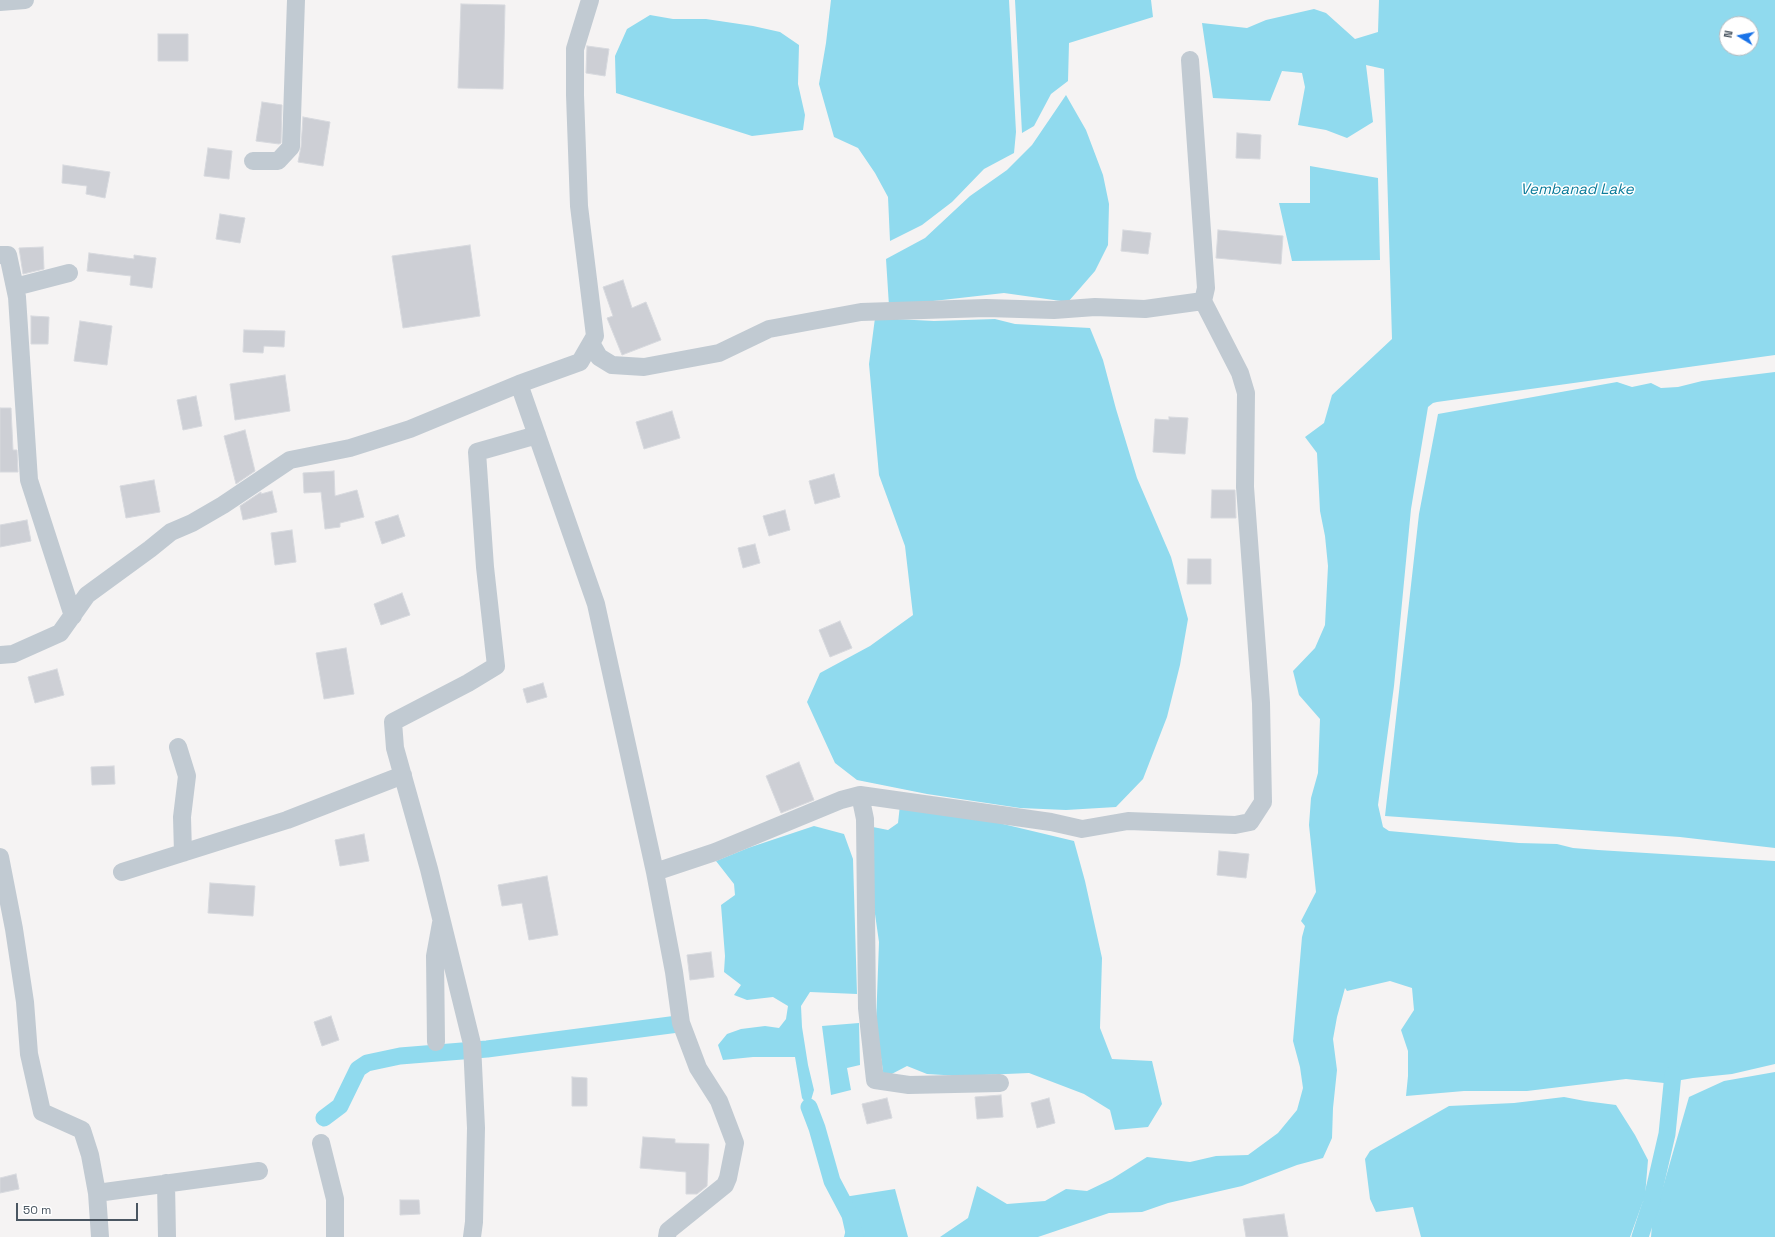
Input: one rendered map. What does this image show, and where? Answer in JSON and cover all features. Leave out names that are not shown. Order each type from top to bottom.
[{"type":"street","points":[[0,2],[25,0]]},
{"type":"street","points":[[253,161],[278,161],[291,147],[296,0]]},
{"type":"street","points":[[0,655],[13,654],[60,633],[87,595],[171,532],[192,523],[223,505],[290,460],[350,448],[410,429],[519,384],[580,362],[595,336],[579,206],[575,95],[575,49],[590,0]]},
{"type":"street","points":[[655,872],[714,852],[841,800],[860,796],[1051,822],[1082,829],[1128,821],[1235,825],[1250,822],[1263,802],[1261,703],[1245,487],[1246,393],[1240,372],[1203,300],[1206,288],[1190,60]]},
{"type":"street","points":[[0,255],[8,255],[17,297],[29,480],[73,616]]},
{"type":"street","points":[[15,287],[69,273]]},
{"type":"street","points":[[591,343],[599,357],[612,365],[644,367],[719,353],[769,329],[861,312],[986,308],[1054,310],[1096,307],[1145,308],[1203,300]]},
{"type":"street","points":[[519,384],[596,604],[655,872],[674,972],[681,1023],[698,1068],[719,1101],[735,1143],[728,1178],[725,1185],[668,1231],[667,1237]]},
{"type":"street","points":[[472,1237],[474,1222],[476,1128],[473,1051],[442,919],[395,748],[393,722],[468,683],[496,666],[477,452],[537,435]]},
{"type":"street","points":[[178,747],[187,776],[182,817],[183,853]]},
{"type":"street","points":[[122,872],[287,820],[403,775]]},
{"type":"street","points":[[860,796],[865,819],[867,1008],[875,1080],[909,1085],[1000,1083]]},
{"type":"street","points":[[1,863],[26,1002],[29,1054],[42,1112],[82,1130],[90,1155],[97,1193],[100,1237]]},
{"type":"street","points":[[436,1042],[435,956],[442,919]]},
{"type":"street","points":[[321,1143],[336,1199],[335,1237]]},
{"type":"street","points":[[97,1193],[259,1171]]},
{"type":"street","points":[[166,1183],[167,1237]]},
{"type":"water","points":[[831,0],[1009,0],[1016,132],[1014,153],[984,169],[952,202],[922,225],[890,241],[888,197],[875,173],[858,148],[834,137],[819,84]]},
{"type":"water","points":[[1015,0],[1151,0],[1153,17],[1069,43],[1068,81],[1051,94],[1034,126],[1022,133]]},
{"type":"water","name":"Vembanad Lake","points":[[1379,0],[1775,0],[1775,355],[1437,402],[1428,407],[1411,509],[1394,686],[1378,805],[1383,827],[1389,831],[1519,843],[1557,844],[1573,848],[1598,850],[1775,861],[1775,1064],[1732,1074],[1664,1083],[1626,1079],[1527,1091],[1464,1091],[1406,1096],[1408,1051],[1401,1030],[1414,1010],[1412,988],[1390,981],[1347,991],[1345,988],[1333,1039],[1337,1070],[1333,1108],[1332,1138],[1323,1158],[1297,1165],[1242,1186],[1168,1203],[1142,1212],[1109,1213],[1038,1237],[940,1237],[968,1218],[977,1186],[1007,1204],[1045,1201],[1066,1189],[1087,1191],[1112,1179],[1147,1157],[1190,1162],[1216,1156],[1248,1155],[1278,1133],[1297,1110],[1303,1088],[1300,1067],[1293,1041],[1302,937],[1305,926],[1301,921],[1316,892],[1309,825],[1311,798],[1318,773],[1320,719],[1299,695],[1293,671],[1315,648],[1325,625],[1328,566],[1325,536],[1320,511],[1317,453],[1305,437],[1324,423],[1332,395],[1392,339],[1384,69],[1366,65],[1373,122],[1347,138],[1326,130],[1298,125],[1305,87],[1302,73],[1282,71],[1270,101],[1213,98],[1202,23],[1247,28],[1266,20],[1314,9],[1326,13],[1355,39],[1378,32]]},
{"type":"water","points":[[650,15],[673,19],[706,19],[753,26],[780,32],[799,45],[798,84],[805,115],[803,130],[752,136],[616,93],[615,56],[627,29]]},
{"type":"water","points":[[1066,95],[1086,130],[1103,175],[1109,204],[1108,245],[1095,271],[1068,302],[1004,293],[889,306],[886,259],[925,238],[970,196],[1007,170],[1032,145]]},
{"type":"water","points":[[1310,166],[1378,178],[1380,260],[1292,261],[1279,203],[1310,203]]},
{"type":"water","points":[[875,318],[934,321],[995,319],[1015,324],[1090,328],[1103,360],[1137,478],[1171,557],[1188,619],[1180,665],[1167,717],[1143,779],[1116,807],[1066,810],[1020,808],[927,794],[857,780],[835,763],[807,702],[820,673],[870,646],[913,615],[905,546],[879,475],[869,364]]},
{"type":"water","points":[[1775,372],[1775,848],[1680,837],[1385,816],[1419,514],[1438,414],[1617,382],[1632,387],[1651,383],[1661,388],[1678,387],[1702,381]]},
{"type":"water","points":[[900,805],[957,813],[1074,841],[1085,881],[1102,958],[1100,1028],[1112,1059],[1152,1061],[1162,1104],[1148,1127],[1115,1130],[1110,1110],[1084,1094],[1029,1073],[960,1076],[927,1074],[907,1066],[884,1078],[876,1024],[879,942],[872,893],[868,826],[888,830],[898,823]]},
{"type":"water","points":[[814,826],[844,834],[853,859],[857,994],[810,992],[801,1006],[802,1027],[808,1065],[814,1090],[809,1107],[802,1098],[795,1057],[753,1057],[723,1060],[718,1045],[727,1034],[741,1029],[765,1026],[779,1028],[786,1019],[788,1006],[773,997],[747,1000],[734,995],[741,985],[724,972],[725,956],[721,905],[735,895],[734,884],[716,861],[748,848]]},
{"type":"water","points":[[859,1023],[860,1065],[847,1068],[851,1090],[831,1095],[822,1026]]},
{"type":"water","points":[[1775,1072],[1775,1237],[1651,1237],[1652,1225],[1689,1097],[1724,1081]]},
{"type":"water","points":[[1564,1097],[1616,1105],[1635,1135],[1648,1160],[1645,1196],[1630,1237],[1421,1237],[1413,1207],[1376,1212],[1370,1199],[1365,1159],[1370,1151],[1449,1106],[1514,1103]]},
{"type":"water","points":[[895,1189],[908,1237],[844,1237],[847,1225],[844,1197]]},
{"type":"building","points":[[461,4],[505,5],[503,89],[458,88]]},
{"type":"building","points":[[158,34],[188,34],[188,61],[158,61]]},
{"type":"building","points":[[587,46],[609,49],[605,76],[586,73]]},
{"type":"building","points":[[262,102],[282,105],[281,143],[279,144],[256,141]]},
{"type":"building","points":[[303,117],[330,122],[323,166],[298,162],[301,147]]},
{"type":"building","points":[[1237,133],[1261,135],[1260,159],[1236,158]]},
{"type":"building","points":[[208,148],[232,151],[229,179],[204,176]]},
{"type":"building","points":[[63,165],[110,172],[105,198],[86,194],[87,186],[62,183]]},
{"type":"building","points":[[220,214],[245,218],[240,243],[216,239]]},
{"type":"building","points":[[1123,230],[1151,233],[1148,254],[1121,251]]},
{"type":"building","points":[[1218,230],[1283,236],[1281,264],[1216,258]]},
{"type":"building","points":[[470,245],[480,316],[403,328],[392,256]]},
{"type":"building","points":[[43,247],[44,269],[23,274],[19,248]]},
{"type":"building","points":[[89,253],[134,259],[134,255],[156,258],[152,288],[130,285],[131,276],[87,271]]},
{"type":"building","points":[[623,280],[632,308],[646,302],[661,340],[622,355],[607,318],[613,316],[603,287]]},
{"type":"building","points":[[31,316],[49,317],[48,344],[31,344]]},
{"type":"building","points":[[80,321],[112,326],[107,365],[74,361]]},
{"type":"building","points":[[244,330],[285,331],[284,347],[264,346],[263,353],[243,352]]},
{"type":"building","points":[[285,375],[290,411],[235,420],[230,384]]},
{"type":"building","points":[[196,396],[202,426],[183,430],[177,400]]},
{"type":"building","points":[[0,408],[11,408],[13,450],[17,450],[18,472],[0,472]]},
{"type":"building","points":[[672,411],[680,438],[644,449],[636,422]]},
{"type":"building","points":[[1169,417],[1188,418],[1185,454],[1153,452],[1155,419],[1169,420]]},
{"type":"building","points":[[245,430],[255,471],[236,484],[224,436]]},
{"type":"building","points":[[334,471],[335,496],[357,490],[364,517],[340,523],[340,527],[325,529],[321,492],[304,493],[303,473]]},
{"type":"building","points":[[834,474],[840,497],[815,504],[809,481]]},
{"type":"building","points":[[154,480],[160,512],[126,518],[120,486]]},
{"type":"building","points":[[1212,490],[1235,490],[1236,518],[1211,518]]},
{"type":"building","points":[[272,491],[277,512],[243,520],[240,506],[261,492],[261,494]]},
{"type":"building","points":[[785,510],[790,530],[769,536],[763,516]]},
{"type":"building","points":[[398,515],[405,536],[382,544],[375,522]]},
{"type":"building","points":[[27,520],[31,541],[0,547],[0,525]]},
{"type":"building","points":[[292,530],[296,562],[275,565],[271,533]]},
{"type":"building","points":[[755,544],[760,563],[743,568],[738,548]]},
{"type":"building","points":[[1188,559],[1211,559],[1211,584],[1187,584]]},
{"type":"building","points":[[402,593],[410,615],[381,625],[374,604]]},
{"type":"building","points":[[840,621],[852,648],[830,657],[819,630]]},
{"type":"building","points":[[346,648],[354,694],[324,699],[316,653]]},
{"type":"building","points":[[57,669],[64,695],[35,703],[28,677]]},
{"type":"building","points":[[543,683],[547,697],[527,703],[523,689]]},
{"type":"building","points":[[799,762],[814,800],[781,813],[766,776]]},
{"type":"building","points":[[114,766],[115,784],[92,785],[91,767]]},
{"type":"building","points":[[364,834],[369,861],[340,866],[335,840]]},
{"type":"building","points":[[1219,851],[1249,854],[1246,878],[1217,875]]},
{"type":"building","points":[[547,876],[558,935],[529,940],[522,903],[502,906],[498,885]]},
{"type":"building","points":[[210,883],[255,886],[253,916],[208,913]]},
{"type":"building","points":[[711,952],[714,977],[690,980],[687,955]]},
{"type":"building","points":[[331,1016],[339,1040],[322,1046],[314,1022]]},
{"type":"building","points":[[572,1077],[587,1078],[587,1106],[572,1106]]},
{"type":"building","points":[[1001,1095],[1003,1117],[977,1119],[975,1097]]},
{"type":"building","points":[[887,1098],[892,1118],[867,1124],[862,1104]]},
{"type":"building","points":[[1049,1098],[1055,1123],[1037,1128],[1031,1103]]},
{"type":"building","points":[[643,1137],[675,1139],[675,1143],[709,1144],[707,1186],[697,1194],[686,1194],[686,1172],[640,1168]]},
{"type":"building","points":[[16,1174],[19,1189],[0,1193],[0,1178]]},
{"type":"building","points":[[400,1200],[419,1200],[420,1214],[400,1215]]},
{"type":"building","points":[[1284,1214],[1288,1237],[1246,1237],[1243,1219]]},
{"type":"waterway","points":[[324,1118],[340,1106],[358,1069],[367,1063],[400,1056],[487,1049],[678,1024]]},
{"type":"waterway","points":[[1640,1237],[1651,1203],[1667,1134],[1673,1074]]},
{"type":"waterway","points":[[809,1107],[817,1128],[832,1181],[850,1215],[855,1237]]}]
